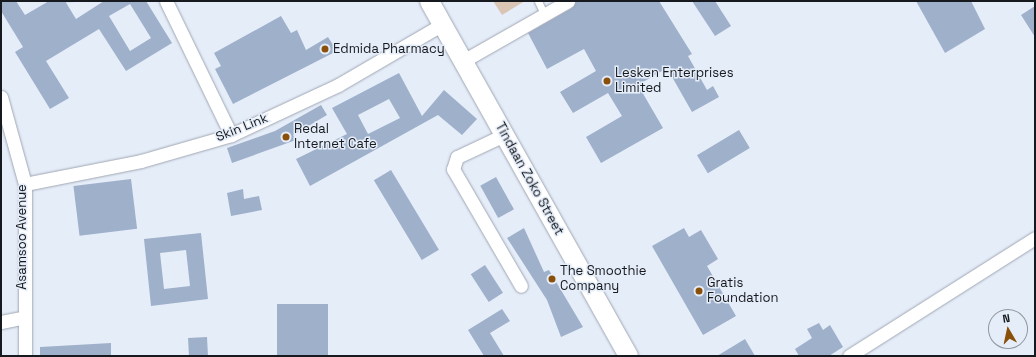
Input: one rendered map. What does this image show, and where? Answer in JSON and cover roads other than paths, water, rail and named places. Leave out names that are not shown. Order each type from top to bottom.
[{"type":"main road","name":"Tindaan Zoko Street","points":[[429,1],[628,356]]},
{"type":"street","points":[[166,1],[231,135]]},
{"type":"street","points":[[463,61],[568,1]]},
{"type":"street","name":"Skin Link","points":[[24,184],[141,161],[231,135],[338,85],[443,24]]},
{"type":"street","name":"Asamsoo Avenue","points":[[1,97],[24,184],[22,318],[25,356]]},
{"type":"street","points":[[504,135],[457,157],[453,169],[521,286]]},
{"type":"street","points":[[849,356],[1035,238]]},
{"type":"street","points":[[1,322],[22,318]]},
{"type":"lane","points":[[538,1],[544,14]]},
{"type":"place","name":"Edmida Pharmacy","points":[[325,49]]},
{"type":"place","name":"Lesken Enterprises Limited","points":[[607,81]]},
{"type":"place","name":"Redal Internet Cafe","points":[[286,137]]},
{"type":"place","name":"The Smoothie Company","points":[[552,279]]},
{"type":"place","name":"Gratis Foundation","points":[[699,291]]}]
